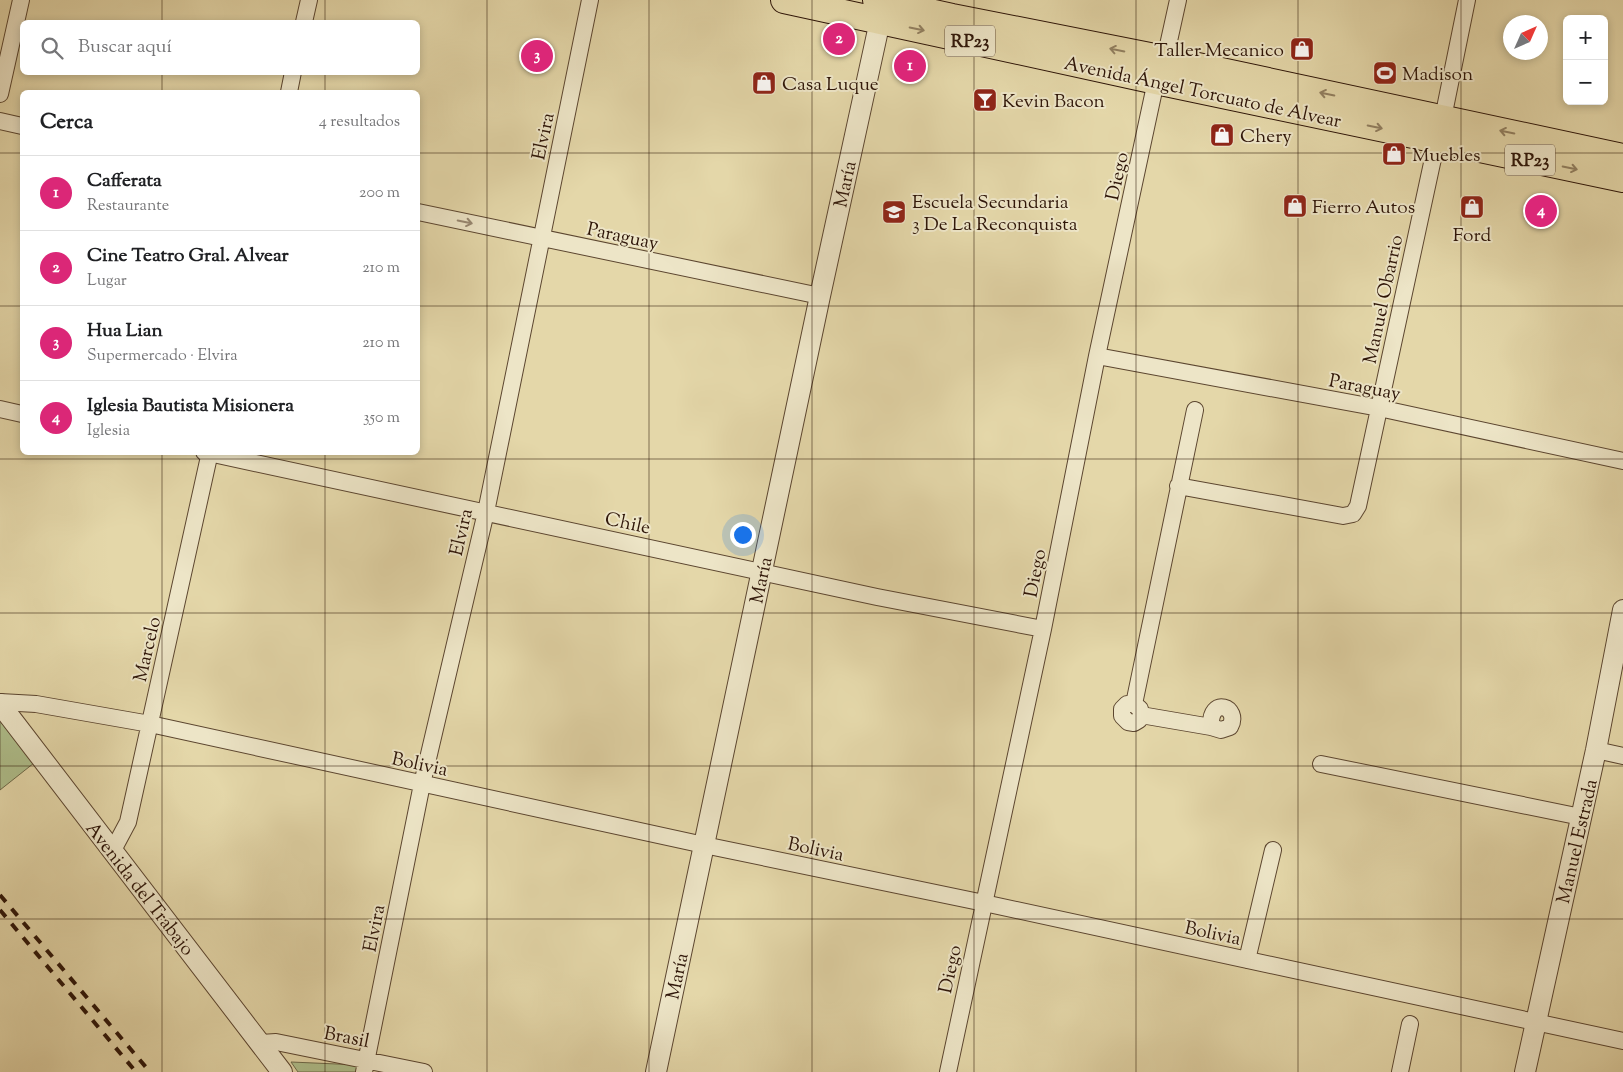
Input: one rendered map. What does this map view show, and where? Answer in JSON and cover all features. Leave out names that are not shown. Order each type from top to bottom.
[{"type":"main road","name":"Avenida Ángel Torcuato de Alvear","points":[[784,0],[881,6],[1160,70],[1440,129],[1623,158]]},
{"type":"main road","name":"Avenida Ángel Torcuato de Alvear","points":[[1440,129],[1623,179]]},
{"type":"street","points":[[0,94],[22,0]]},
{"type":"street","points":[[304,20],[309,0]]},
{"type":"street","name":"Elvira","points":[[365,1066],[422,784],[486,512],[590,0]]},
{"type":"street","name":"Diego","points":[[948,1072],[1043,629],[1097,356],[1160,70],[1178,0]]},
{"type":"street","name":"Manuel Obarrio","points":[[1178,486],[1342,516],[1353,514],[1358,506],[1467,0]]},
{"type":"street","name":"María","points":[[656,1072],[881,6]]},
{"type":"street","points":[[289,90],[292,75]]},
{"type":"street","points":[[0,121],[20,126]]},
{"type":"street","name":"Paraguay","points":[[420,212],[820,296]]},
{"type":"street","name":"Paraguay","points":[[1097,356],[1379,408],[1623,461]]},
{"type":"street","points":[[0,409],[20,414]]},
{"type":"street","points":[[1194,410],[1178,486],[1138,709],[1210,727]]},
{"type":"street","name":"Marcelo","points":[[112,852],[128,822],[208,455]]},
{"type":"street","name":"Chile","points":[[217,455],[877,596],[1043,629]]},
{"type":"street","name":"Manuel Estrada","points":[[1525,1072],[1596,750],[1623,610]]},
{"type":"street","name":"Bolivia","points":[[0,703],[36,704],[150,724],[704,845],[984,903],[1623,1041]]},
{"type":"street","name":"Avenida del Trabajo","points":[[0,703],[282,1072]]},
{"type":"street","points":[[1596,750],[1623,756]]},
{"type":"street","points":[[1321,764],[1581,817]]},
{"type":"street","points":[[1247,960],[1272,850]]},
{"type":"street","points":[[1400,1072],[1410,1024]]},
{"type":"street","name":"Brasil","points":[[261,1043],[276,1042],[365,1066],[424,1072]]},
{"type":"green space","points":[[0,721],[34,763],[0,790]]},
{"type":"green space","points":[[291,1062],[360,1065],[359,1072],[298,1072]]},
{"type":"railway","points":[[0,895],[150,1072]]},
{"type":"railway","points":[[0,910],[136,1072]]},
{"type":"place","name":"Cine Teatro Gral. Alvear","points":[[839,39]]},
{"type":"place","name":"Taller Mecanico","points":[[1302,49]]},
{"type":"place","name":"Hua Lian","points":[[537,56]]},
{"type":"place","name":"Cafferata","points":[[910,66]]},
{"type":"place","name":"Madison","points":[[1385,73]]},
{"type":"place","name":"Casa Luque","points":[[764,83]]},
{"type":"place","name":"Kevin Bacon","points":[[985,100]]},
{"type":"place","name":"Chery","points":[[1222,135]]},
{"type":"place","name":"Muebles","points":[[1394,154]]},
{"type":"place","name":"Fierro Autos","points":[[1295,206]]},
{"type":"place","name":"Ford","points":[[1472,207]]},
{"type":"place","name":"Iglesia Bautista Misionera","points":[[1541,211]]},
{"type":"place","name":"Escuela Secundaria 3 De La Reconquista","points":[[894,212]]}]
